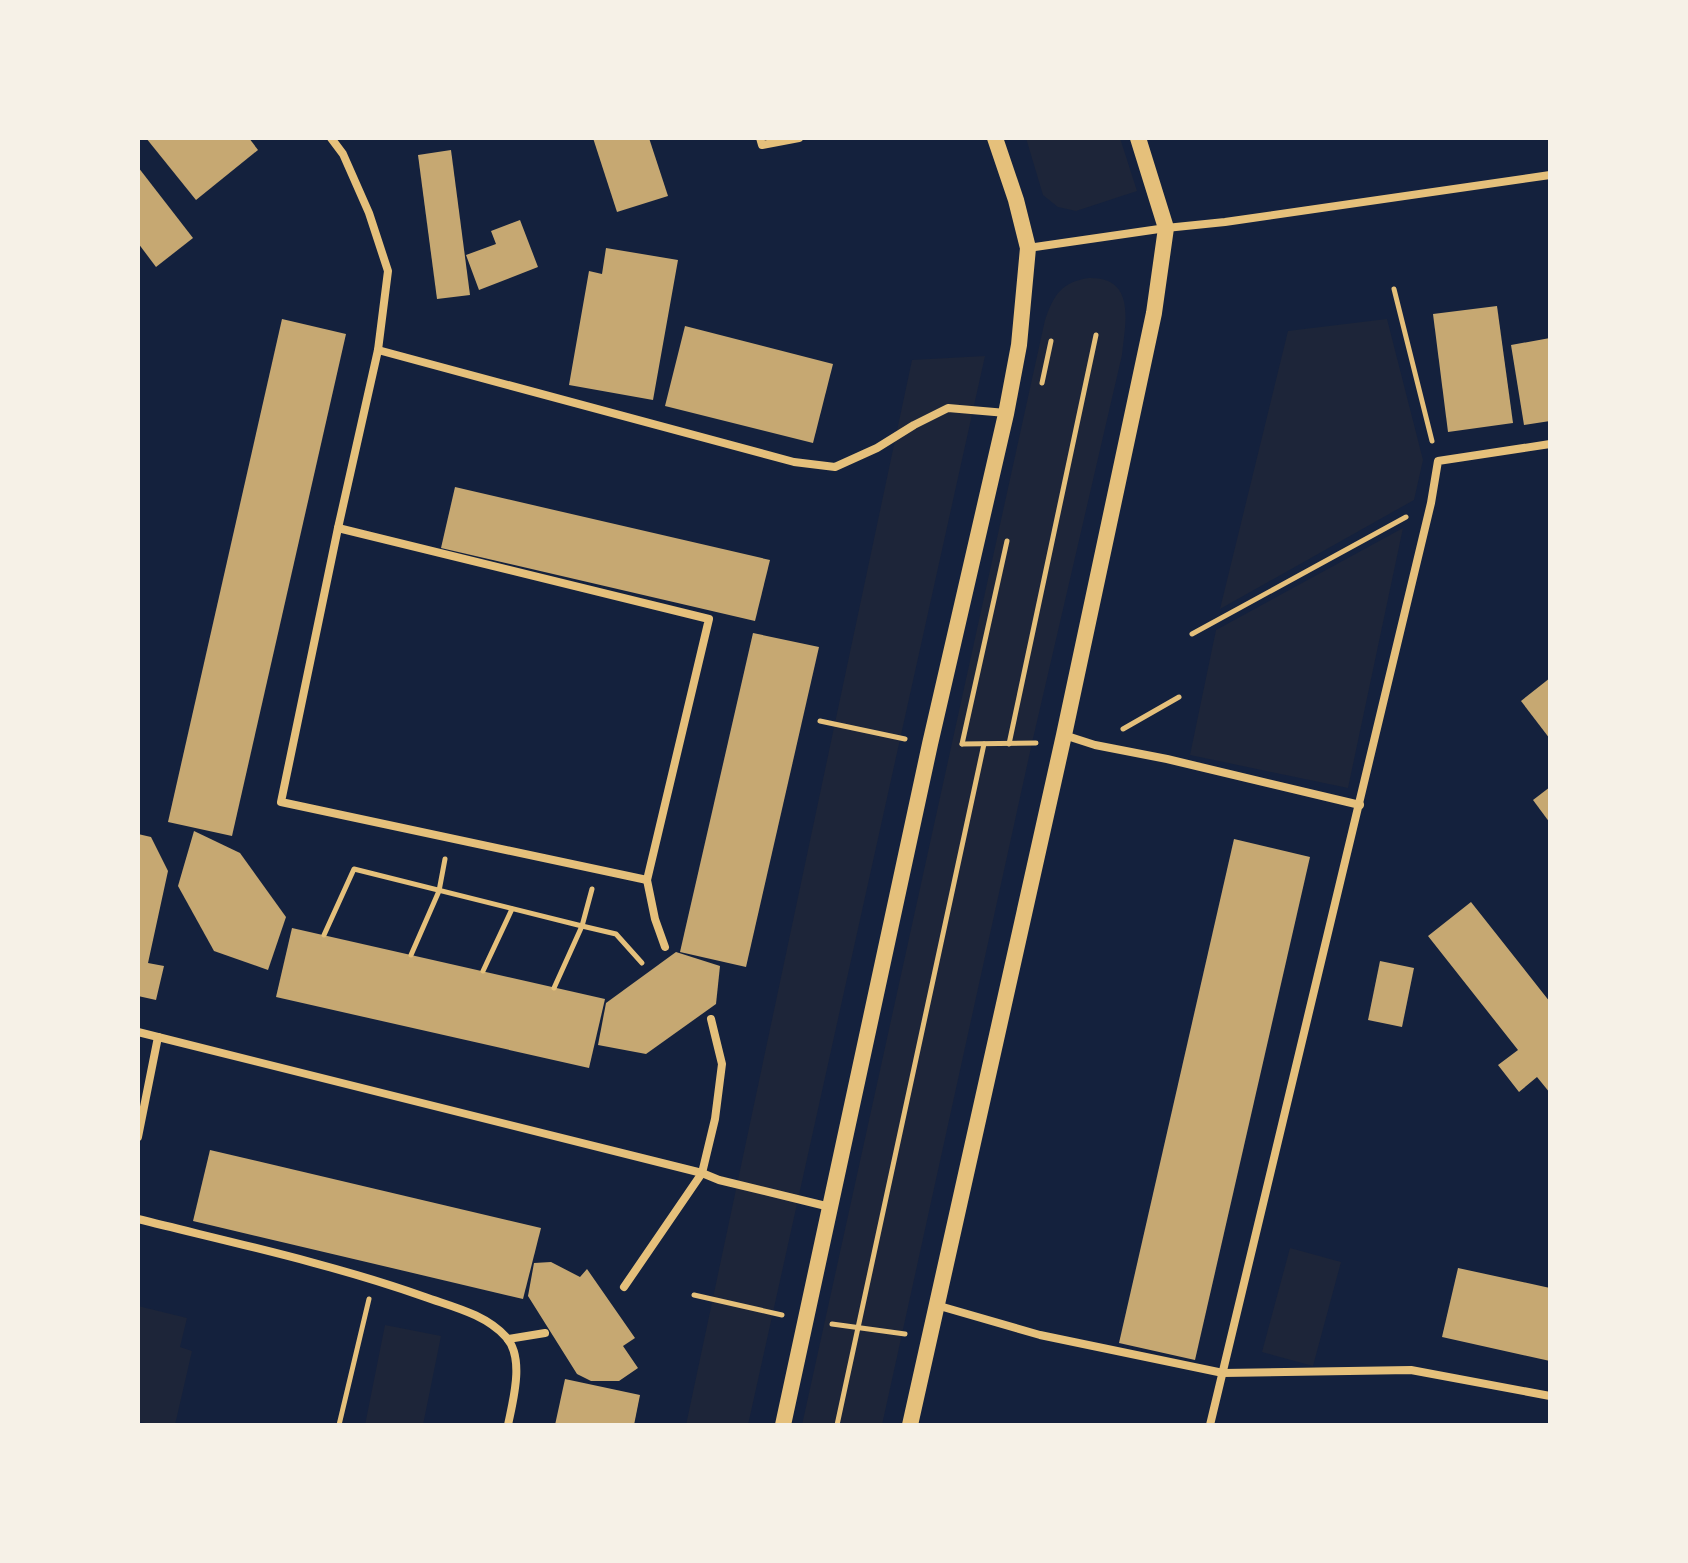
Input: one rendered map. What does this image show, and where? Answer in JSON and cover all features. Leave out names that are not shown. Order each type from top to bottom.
[{"type":"main road","points":[[783,1425],[1019,345],[1028,248],[995,138]]},
{"type":"main road","points":[[910,1425],[1064,735],[1154,313],[1166,228],[1138,138]]},
{"type":"street","points":[[331,138],[343,154],[369,213],[388,271],[378,350],[281,802],[647,880]]},
{"type":"street","points":[[760,138],[762,145],[799,138]]},
{"type":"street","points":[[1028,248],[1550,175]]},
{"type":"street","points":[[378,350],[794,462],[835,467],[877,448],[948,408],[1006,414]]},
{"type":"street","points":[[1210,1425],[1360,805],[1431,503],[1438,461],[1550,444]]},
{"type":"street","points":[[338,528],[709,619],[647,880],[665,947]]},
{"type":"street","points":[[1064,735],[1095,745],[1360,805]]},
{"type":"street","points":[[624,1287],[702,1173],[715,1119],[722,1064],[711,1019]]},
{"type":"street","points":[[138,1032],[830,1207]]},
{"type":"street","points":[[138,1137],[158,1037]]},
{"type":"street","points":[[138,1219],[374,1278],[478,1315],[508,1339],[515,1359],[517,1383],[508,1425]]},
{"type":"street","points":[[936,1305],[1040,1335],[1223,1373],[1411,1370],[1550,1396]]},
{"type":"street","points":[[508,1339],[545,1333]]},
{"type":"path","points":[[1394,289],[1438,461]]},
{"type":"path","points":[[1009,744],[1096,335]]},
{"type":"path","points":[[1192,634],[1431,503]]},
{"type":"path","points":[[1095,745],[1179,697]]},
{"type":"path","points":[[837,1425],[984,744]]},
{"type":"path","points":[[411,955],[439,891],[450,838]]},
{"type":"path","points":[[324,935],[354,869],[616,934],[642,963]]},
{"type":"path","points":[[554,988],[582,926],[597,869]]},
{"type":"path","points":[[483,971],[512,909]]},
{"type":"path","points":[[339,1425],[374,1278]]},
{"type":"shaded area","points":[[1026,138],[1120,138],[1137,191],[1076,211],[1058,207],[1043,195]]},
{"type":"shaded area","points":[[1089,278],[1115,285],[1121,294],[1126,317],[1122,355],[1032,743],[882,1425],[802,1425],[1045,320],[1052,303],[1065,286]]},
{"type":"shaded area","points":[[1387,319],[1423,460],[1414,500],[1220,609],[1288,331]]},
{"type":"shaded area","points":[[985,356],[748,1425],[686,1425],[912,360]]},
{"type":"shaded area","points":[[1403,528],[1348,788],[1190,755],[1216,630]]},
{"type":"shaded area","points":[[1290,1248],[1341,1262],[1313,1366],[1262,1352]]},
{"type":"shaded area","points":[[138,1306],[187,1318],[180,1347],[192,1351],[175,1425],[138,1421]]},
{"type":"shaded area","points":[[385,1325],[441,1336],[423,1425],[365,1425]]},
{"type":"building","points":[[146,138],[249,138],[258,150],[196,200]]},
{"type":"building","points":[[593,138],[649,138],[668,196],[617,212]]},
{"type":"building","points":[[451,150],[470,295],[437,299],[418,155]]},
{"type":"building","points":[[138,167],[193,238],[156,267],[138,243]]},
{"type":"building","points":[[520,220],[538,267],[479,290],[466,255],[496,244],[491,231]]},
{"type":"building","points":[[606,248],[678,260],[653,400],[569,385],[589,271],[602,274]]},
{"type":"building","points":[[1497,306],[1513,423],[1448,432],[1433,314]]},
{"type":"building","points":[[282,319],[346,334],[232,836],[168,822]]},
{"type":"building","points":[[685,326],[833,364],[813,443],[665,406]]},
{"type":"building","points":[[1550,338],[1550,421],[1524,425],[1511,345]]},
{"type":"building","points":[[455,487],[770,560],[755,621],[441,548]]},
{"type":"building","points":[[753,633],[819,647],[746,967],[680,952]]},
{"type":"building","points":[[1550,678],[1550,739],[1521,701]]},
{"type":"building","points":[[1550,787],[1550,823],[1533,800]]},
{"type":"building","points":[[194,831],[240,853],[286,917],[268,970],[214,951],[178,886]]},
{"type":"building","points":[[138,834],[151,837],[168,871],[148,963],[164,966],[156,1000],[138,996]]},
{"type":"building","points":[[1234,839],[1310,857],[1195,1360],[1119,1343]]},
{"type":"building","points":[[1471,902],[1550,1002],[1550,1093],[1537,1077],[1519,1092],[1498,1065],[1518,1050],[1428,936]]},
{"type":"building","points":[[292,928],[605,999],[589,1068],[276,997]]},
{"type":"building","points":[[676,952],[720,966],[716,1004],[646,1054],[598,1045],[606,1003]]},
{"type":"building","points":[[1380,961],[1414,968],[1402,1027],[1368,1020]]},
{"type":"building","points":[[210,1150],[541,1228],[523,1299],[193,1221]]},
{"type":"building","points":[[551,1262],[580,1277],[587,1269],[635,1338],[623,1346],[638,1368],[619,1381],[591,1381],[577,1374],[528,1296],[534,1263]]},
{"type":"building","points":[[1458,1268],[1550,1288],[1550,1361],[1442,1337]]},
{"type":"building","points":[[565,1379],[640,1395],[634,1425],[555,1425]]}]
